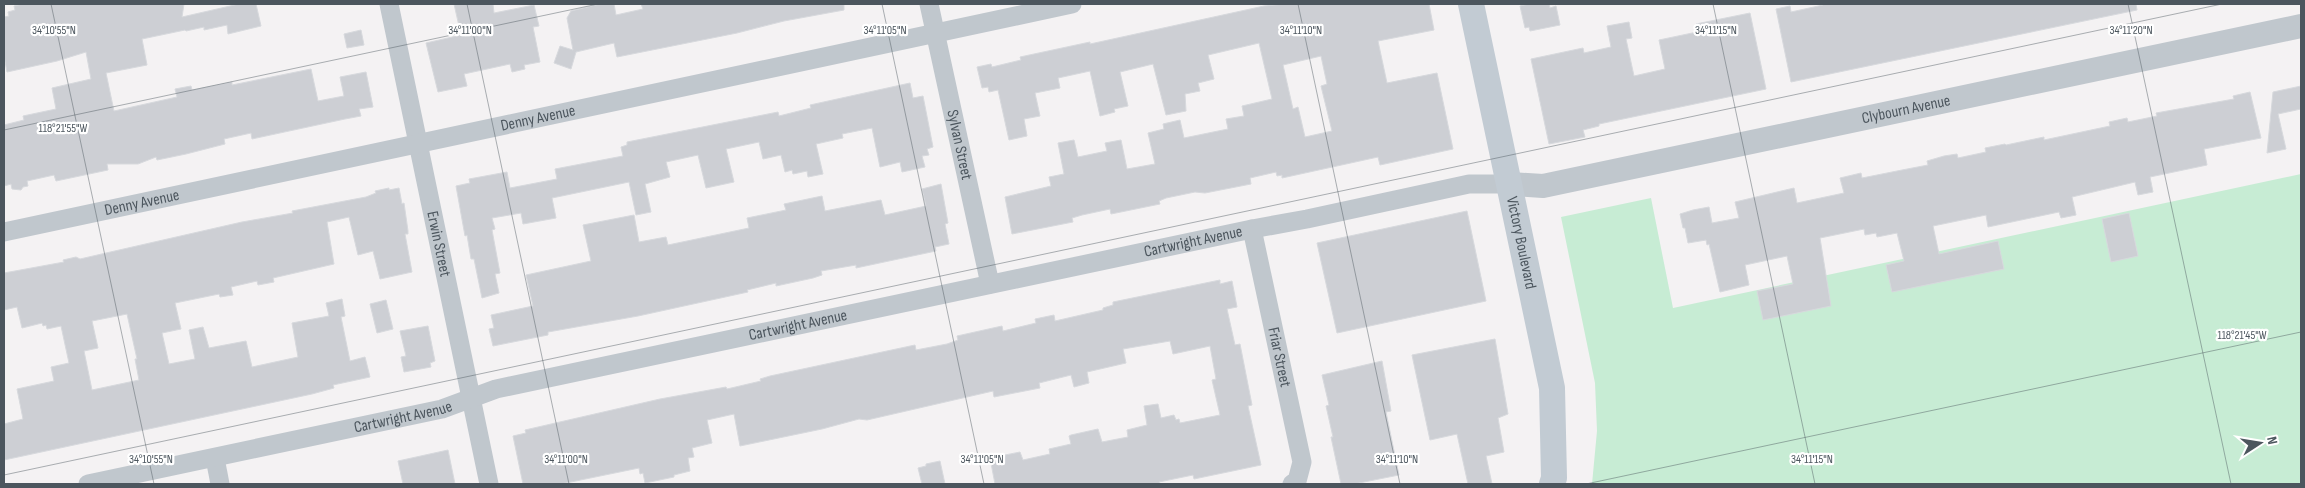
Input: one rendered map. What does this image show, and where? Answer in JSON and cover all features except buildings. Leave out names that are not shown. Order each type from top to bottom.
[{"type":"main road","name":"Victory Boulevard","points":[[1470,4],[1510,184],[1552,388],[1554,478],[1552,484]]},
{"type":"street","name":"Erwin Street","points":[[389,4],[489,484]]},
{"type":"street","name":"Sylvan Street","points":[[929,4],[990,284]]},
{"type":"street","name":"Denny Avenue","points":[[4,232],[1072,4]]},
{"type":"street","name":"Clybourn Avenue","points":[[1510,184],[1543,186],[2301,26]]},
{"type":"street","name":"Cartwright Avenue","points":[[88,484],[442,409],[505,387],[990,284],[1469,184],[1510,184]]},
{"type":"street","name":"Friar Street","points":[[1252,229],[1302,462],[1296,481],[1292,484]]},
{"type":"street","points":[[214,458],[220,484]]},
{"type":"green space","points":[[2301,174],[2301,484],[1592,484],[1597,431],[1595,383],[1561,217],[1651,198],[1673,308]]}]
